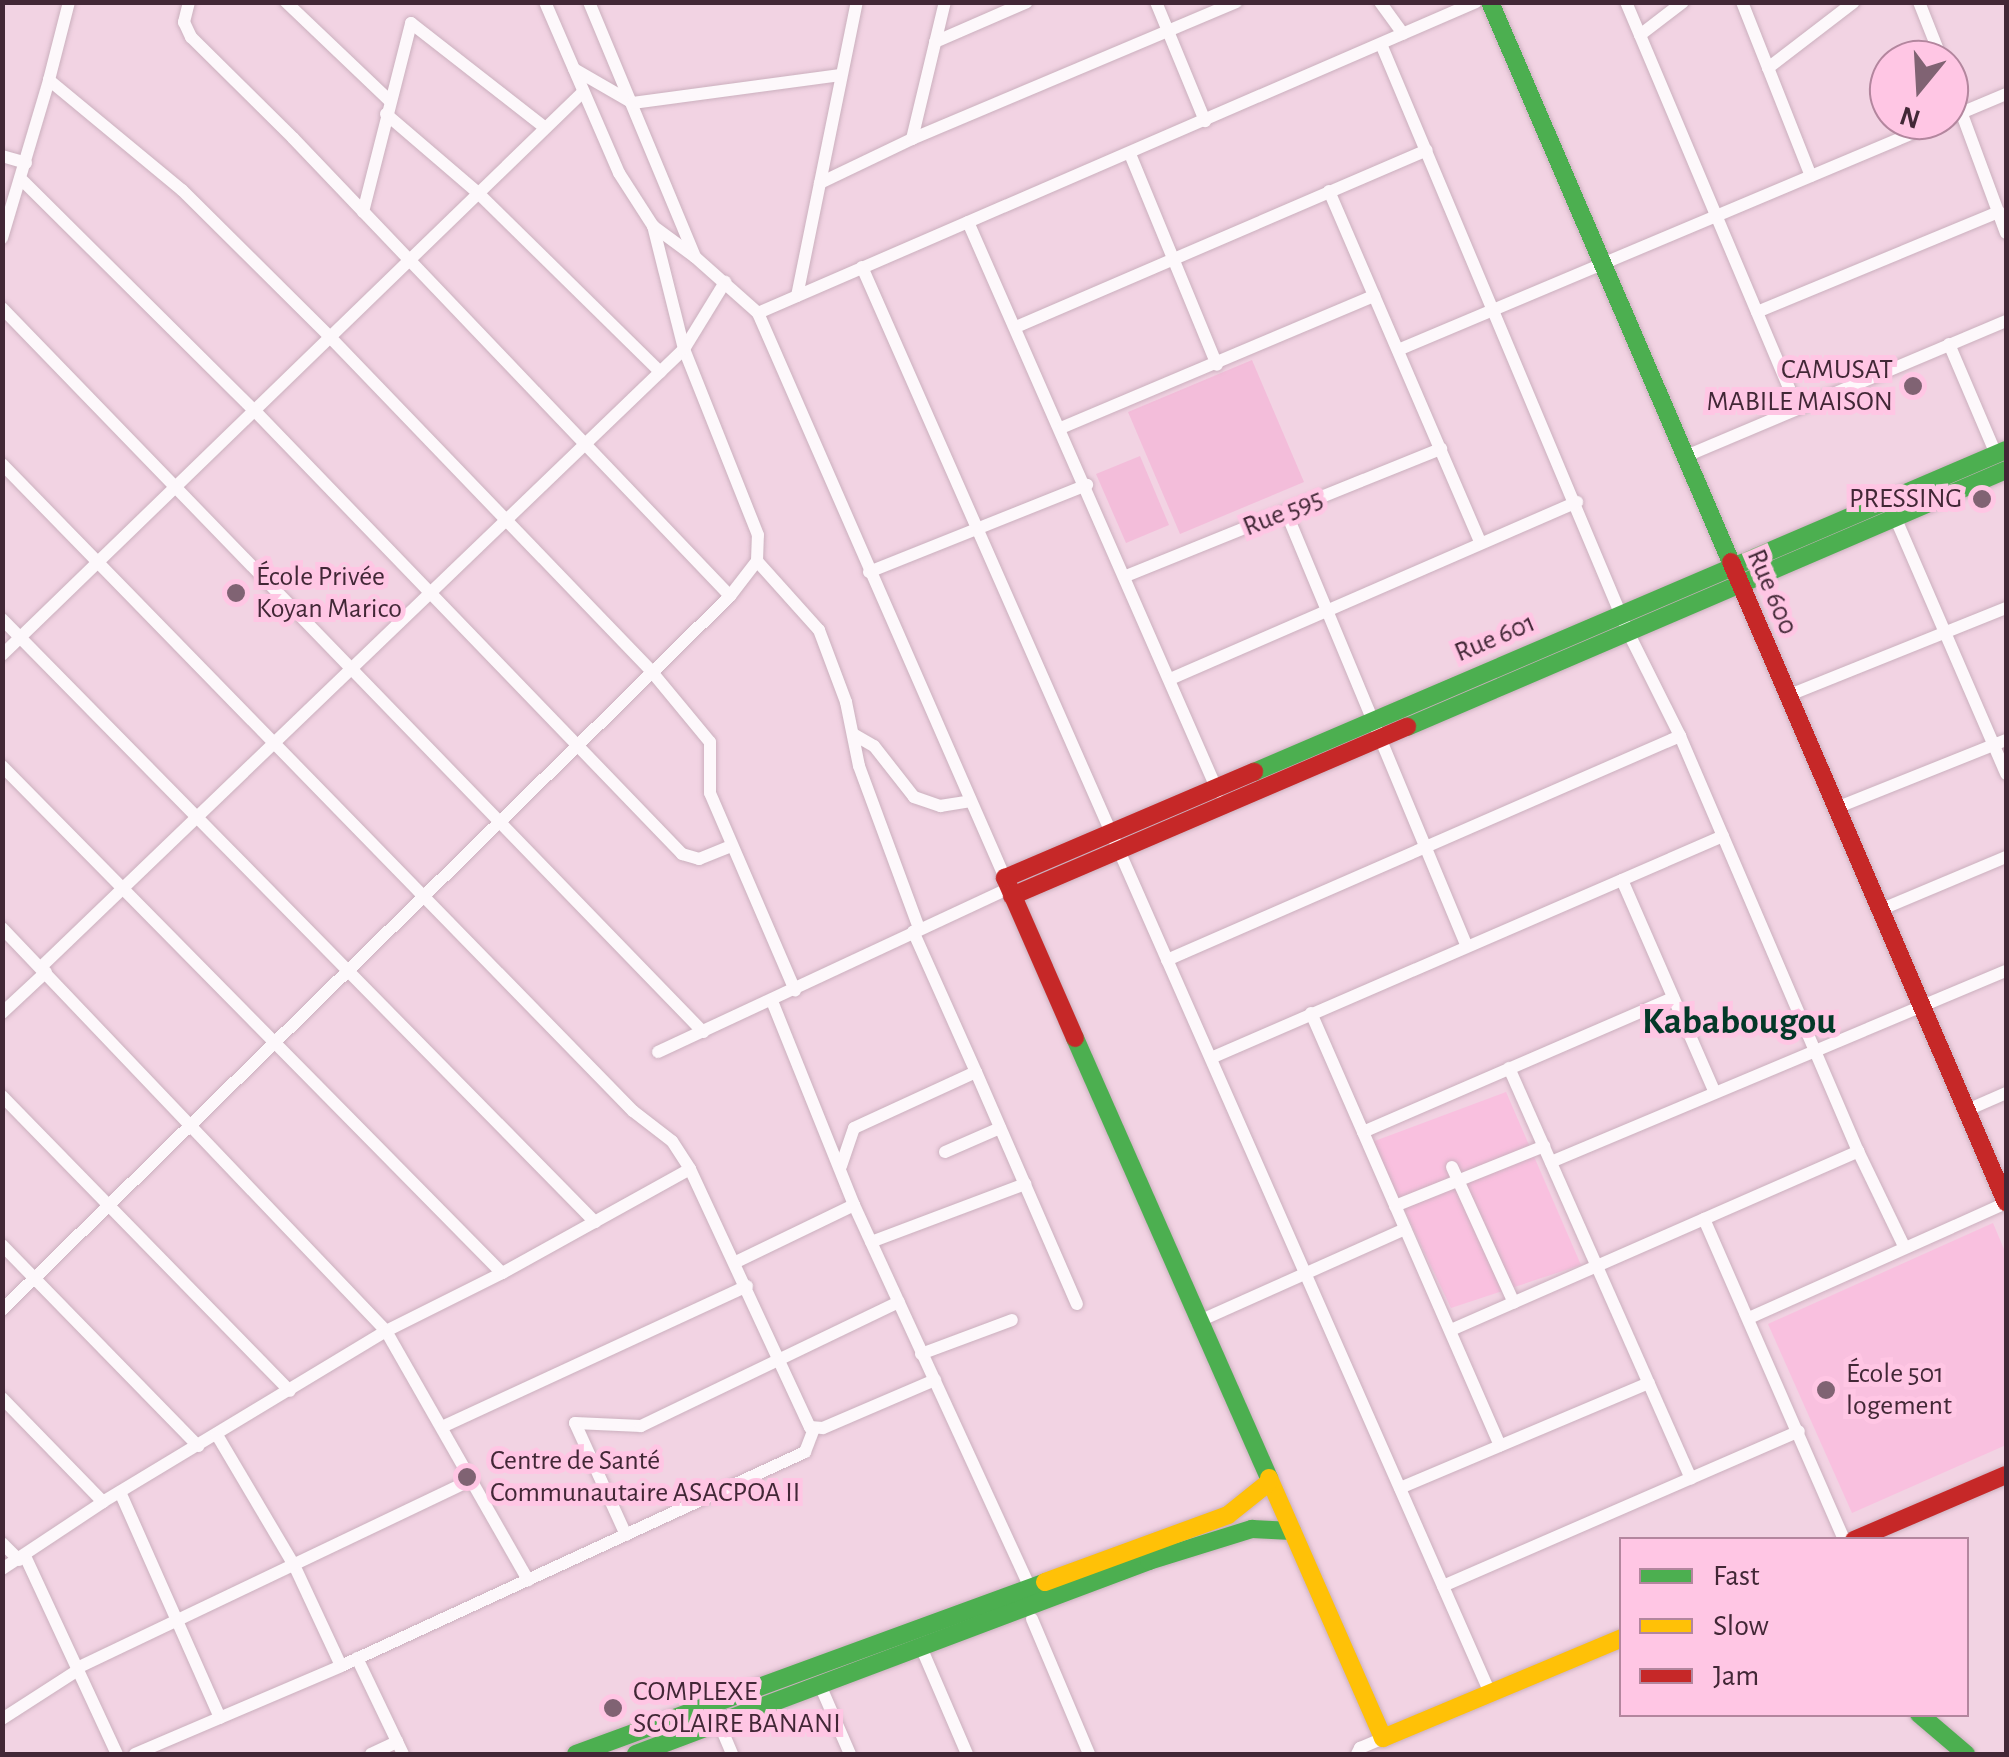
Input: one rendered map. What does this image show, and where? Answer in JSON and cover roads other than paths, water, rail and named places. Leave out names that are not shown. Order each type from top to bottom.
[{"type":"street","points":[[2,238],[23,181],[69,2]]},
{"type":"street","points":[[189,2],[184,22],[190,37],[730,596]]},
{"type":"street","points":[[286,2],[388,108],[660,372]]},
{"type":"street","points":[[2,1310],[730,596],[757,561],[758,535],[684,348],[654,226],[620,174],[545,2]]},
{"type":"street","points":[[589,2],[695,257]]},
{"type":"street","points":[[797,296],[857,2]]},
{"type":"street","points":[[912,138],[945,2]]},
{"type":"street","points":[[935,42],[1027,2]]},
{"type":"street","points":[[1156,2],[1204,121]]},
{"type":"street","points":[[820,183],[912,138],[1236,2]]},
{"type":"street","points":[[1380,2],[1403,34]]},
{"type":"street","points":[[758,313],[1476,2]]},
{"type":"street","name":"Rue 600","points":[[1490,2],[2006,1203]]},
{"type":"street","points":[[1626,2],[1796,406]]},
{"type":"street","points":[[1640,35],[1682,2]]},
{"type":"street","points":[[1742,2],[1811,176]]},
{"type":"street","points":[[1768,68],[1854,2]]},
{"type":"street","points":[[1920,2],[1934,40]]},
{"type":"street","points":[[363,212],[408,26],[414,23],[544,126]]},
{"type":"street","points":[[1381,44],[1625,623],[1680,736],[1858,1151],[1904,1246]]},
{"type":"street","points":[[573,68],[633,103],[840,75]]},
{"type":"street","points":[[49,80],[182,190],[329,336],[652,672],[710,742],[710,793],[794,990]]},
{"type":"street","points":[[2,656],[583,92]]},
{"type":"street","points":[[1969,110],[2006,94]]},
{"type":"street","points":[[1398,350],[1897,140]]},
{"type":"street","points":[[1963,140],[2006,233]]},
{"type":"street","points":[[1016,327],[1428,150]]},
{"type":"street","points":[[1130,154],[1217,365]]},
{"type":"street","points":[[2,156],[26,163]]},
{"type":"street","points":[[23,181],[254,410],[682,854],[699,859],[732,846]]},
{"type":"street","points":[[1329,191],[1480,542]]},
{"type":"street","points":[[1757,312],[1998,212]]},
{"type":"street","points":[[968,222],[1224,806]]},
{"type":"street","points":[[654,226],[758,313],[1382,1738]]},
{"type":"street","points":[[862,268],[1490,1693]]},
{"type":"street","points":[[2,1013],[196,816],[684,348],[725,282]]},
{"type":"street","points":[[1061,428],[1374,296]]},
{"type":"street","points":[[2,308],[703,1032]]},
{"type":"street","points":[[1684,457],[1796,406],[2006,321]]},
{"type":"street","points":[[1949,344],[2003,458]]},
{"type":"street","name":"Rue 595","points":[[1126,576],[1440,450]]},
{"type":"street","name":"Rue 601","points":[[1736,576],[1895,518],[2003,458]]},
{"type":"street","name":"Rue 601","points":[[1008,887],[1111,832],[1216,787],[1376,729],[2003,458]]},
{"type":"street","points":[[2,464],[634,1110],[672,1141],[736,1262],[807,1424],[814,1429]]},
{"type":"street","points":[[870,572],[1086,485]]},
{"type":"street","points":[[1170,679],[1577,502]]},
{"type":"street","points":[[1286,512],[1466,946]]},
{"type":"street","points":[[1895,518],[1945,632],[2000,742],[2006,774]]},
{"type":"street","points":[[757,561],[819,630],[846,702],[859,766],[916,930],[1077,1304]]},
{"type":"street","points":[[1787,696],[2006,608]]},
{"type":"street","points":[[2,619],[595,1222]]},
{"type":"street","name":"Rue 601","points":[[1008,887],[1119,850],[1224,806],[1376,729]]},
{"type":"street","points":[[853,734],[874,746],[914,797],[940,806],[970,801]]},
{"type":"street","points":[[1167,960],[1680,736]]},
{"type":"street","points":[[1836,808],[2000,742]]},
{"type":"street","points":[[2,766],[502,1273]]},
{"type":"street","points":[[1210,1058],[1723,836]]},
{"type":"street","points":[[1880,910],[2006,857]]},
{"type":"street","points":[[1622,880],[1714,1094]]},
{"type":"street","points":[[658,1052],[1008,887]]},
{"type":"street","points":[[2,928],[386,1331],[528,1580]]},
{"type":"street","points":[[1551,1162],[2006,970]]},
{"type":"street","points":[[1363,1132],[1673,998]]},
{"type":"street","points":[[772,1001],[854,1205],[1030,1587]]},
{"type":"street","points":[[1311,1013],[1500,1446]]},
{"type":"street","points":[[1510,1068],[1691,1478]]},
{"type":"street","points":[[840,1168],[854,1128],[976,1072]]},
{"type":"street","points":[[1967,1110],[2006,1093]]},
{"type":"street","points":[[2,1096],[290,1392]]},
{"type":"street","points":[[945,1152],[1000,1128]]},
{"type":"street","points":[[1396,1206],[1544,1146]]},
{"type":"street","points":[[1451,1330],[1858,1151]]},
{"type":"street","points":[[1452,1168],[1514,1303]]},
{"type":"street","points":[[2,1570],[103,1502],[386,1331],[502,1273],[690,1169]]},
{"type":"street","points":[[871,1242],[1025,1184]]},
{"type":"street","points":[[1749,1318],[2006,1203]]},
{"type":"street","points":[[736,1262],[854,1205]]},
{"type":"street","points":[[1704,1218],[1843,1537]]},
{"type":"street","points":[[1197,1322],[1405,1230]]},
{"type":"street","points":[[2,1245],[198,1446]]},
{"type":"street","points":[[442,1427],[747,1286]]},
{"type":"street","points":[[626,1535],[575,1423],[641,1426],[898,1302]]},
{"type":"street","points":[[921,1354],[1012,1320]]},
{"type":"street","points":[[135,1754],[341,1666],[804,1452],[814,1429],[934,1380]]},
{"type":"street","points":[[1400,1488],[1649,1383]]},
{"type":"street","points":[[2,1398],[103,1502]]},
{"type":"street","points":[[1443,1586],[1799,1431]]},
{"type":"street","points":[[216,1435],[294,1565],[341,1666]]},
{"type":"street","points":[[1861,1537],[2006,1475]]},
{"type":"street","points":[[2,1718],[78,1669],[472,1480]]},
{"type":"street","points":[[576,1754],[1228,1515],[1268,1483]]},
{"type":"street","points":[[120,1492],[220,1718]]},
{"type":"street","points":[[636,1754],[1149,1561],[1252,1530],[1292,1532]]},
{"type":"street","points":[[2,1543],[22,1558],[118,1754]]},
{"type":"street","points":[[1032,1620],[1089,1754]]},
{"type":"street","points":[[1357,1754],[1360,1748],[1382,1738],[1619,1639]]},
{"type":"street","points":[[921,1647],[967,1754]]},
{"type":"street","points":[[357,1658],[400,1748],[371,1754]]},
{"type":"street","points":[[820,1686],[850,1754]]},
{"type":"street","points":[[1923,1717],[1966,1754]]},
{"type":"street","points":[[718,1723],[732,1754]]},
{"type":"place","name":"CAMUSAT MABILE MAISON","points":[[1913,386]]},
{"type":"place","name":"PRESSING","points":[[1982,499]]},
{"type":"place","name":"École Privée Koyan Marico","points":[[236,593]]},
{"type":"place","name":"École 501 logement","points":[[1826,1390]]},
{"type":"place","name":"Centre de Santé Communautaire ASACPOA II","points":[[467,1477]]},
{"type":"place","name":"COMPLEXE SCOLAIRE BANANI","points":[[613,1708]]},
{"type":"district","name":"Kababougou","points":[[1739,1023]]}]
